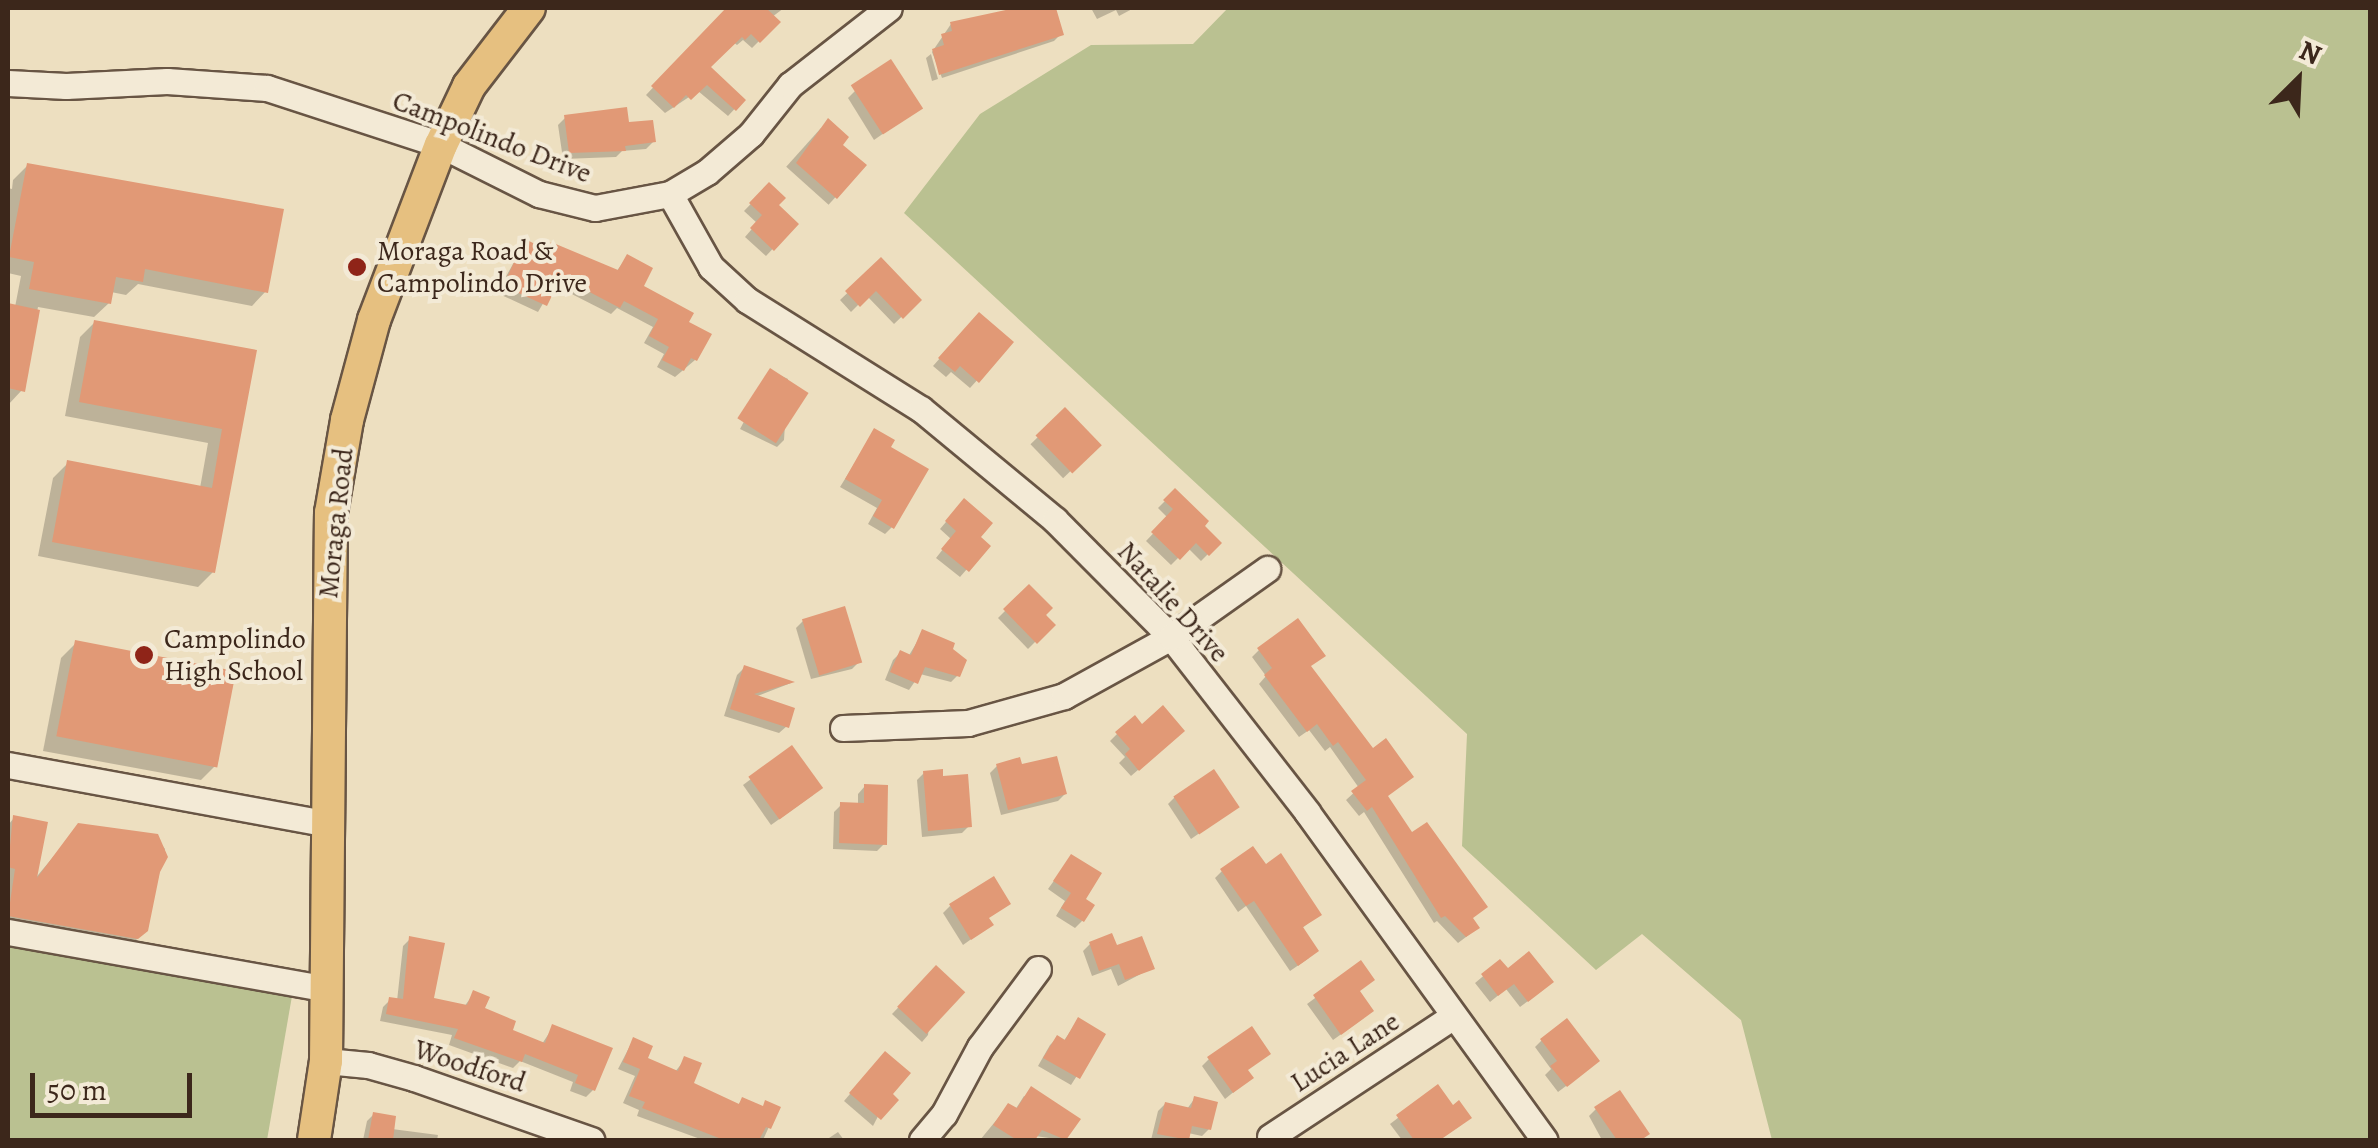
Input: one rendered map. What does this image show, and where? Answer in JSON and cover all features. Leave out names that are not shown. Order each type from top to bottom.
[{"type":"main road","name":"Moraga Road","points":[[314,1140],[326,1061],[326,625],[331,513],[347,420],[374,320],[441,144],[469,86],[530,8]]},
{"type":"street","name":"Campolindo Drive","points":[[8,83],[66,86],[166,81],[266,88],[441,144],[562,202],[595,208],[670,194],[722,159],[751,134],[790,85],[889,8]]},
{"type":"street","name":"Natalie Drive","points":[[670,194],[711,267],[746,300],[921,409],[1055,520],[1171,637],[1307,812],[1452,1018],[1544,1140]]},
{"type":"street","points":[[844,728],[943,725],[1015,711],[1064,696],[1171,637],[1266,569]]},
{"type":"street","points":[[8,765],[329,824]]},
{"type":"street","points":[[8,932],[327,988]]},
{"type":"street","points":[[922,1140],[944,1114],[980,1047],[1038,969]]},
{"type":"street","name":"Lucia Lane","points":[[1270,1137],[1452,1018]]},
{"type":"street","name":"Woodford","points":[[326,1061],[368,1066],[414,1078],[592,1140]]},
{"type":"green space","points":[[1228,8],[2370,8],[2370,1140],[1772,1140],[1741,1020],[1642,934],[1596,970],[1462,846],[1467,734],[904,213],[980,114],[1091,45],[1193,44]]},
{"type":"green space","points":[[8,941],[292,996],[267,1140],[8,1140]]},
{"type":"building","points":[[726,8],[766,8],[781,22],[760,43],[751,34],[745,40],[742,37],[711,67],[746,100],[736,111],[707,85],[691,100],[686,95],[674,108],[651,86]]},
{"type":"building","points":[[1015,8],[1056,8],[1064,35],[939,75],[932,49],[944,45],[941,34],[952,31],[950,22]]},
{"type":"building","points":[[891,59],[923,108],[883,135],[851,85]]},
{"type":"building","points":[[627,107],[629,122],[653,120],[656,142],[625,146],[626,151],[569,153],[564,115]]},
{"type":"building","points":[[828,118],[849,137],[843,145],[867,165],[837,199],[796,163]]},
{"type":"building","points":[[27,163],[284,209],[268,293],[145,269],[143,282],[116,277],[111,304],[29,289],[34,262],[9,257]]},
{"type":"building","points":[[769,182],[786,198],[779,205],[799,224],[774,251],[750,228],[762,215],[749,203]]},
{"type":"building","points":[[525,239],[547,250],[551,242],[618,270],[627,254],[653,268],[644,286],[694,313],[689,322],[712,334],[697,361],[691,358],[684,371],[662,360],[669,347],[649,336],[658,319],[624,301],[620,308],[561,277],[547,306],[503,286]]},
{"type":"building","points":[[881,257],[922,300],[903,319],[876,291],[860,307],[845,291]]},
{"type":"building","points":[[8,303],[40,310],[25,392],[8,388]]},
{"type":"building","points":[[979,312],[1014,342],[979,383],[960,366],[955,372],[938,358]]},
{"type":"building","points":[[94,320],[257,350],[215,573],[52,542],[67,460],[212,488],[222,429],[79,402]]},
{"type":"building","points":[[770,368],[809,393],[776,443],[737,418]]},
{"type":"building","points":[[1065,407],[1102,445],[1072,474],[1036,435]]},
{"type":"building","points":[[874,428],[895,440],[891,447],[929,469],[894,529],[873,516],[882,500],[845,479]]},
{"type":"building","points":[[1175,488],[1209,521],[1205,526],[1222,543],[1209,556],[1196,543],[1180,560],[1151,532],[1173,509],[1163,500]]},
{"type":"building","points":[[964,498],[993,523],[981,537],[991,546],[969,572],[941,549],[956,531],[945,521]]},
{"type":"building","points":[[1029,584],[1053,608],[1046,615],[1056,625],[1037,644],[1003,609]]},
{"type":"building","points":[[845,606],[862,662],[819,676],[802,619]]},
{"type":"building","points":[[1298,618],[1326,656],[1311,666],[1373,748],[1386,738],[1414,777],[1388,796],[1412,832],[1427,822],[1488,907],[1473,918],[1480,928],[1466,937],[1445,916],[1441,918],[1372,807],[1367,811],[1351,791],[1366,780],[1338,742],[1333,746],[1317,724],[1307,732],[1264,675],[1272,668],[1257,648]]},
{"type":"building","points":[[922,629],[955,643],[953,649],[967,660],[960,677],[925,667],[918,684],[890,672],[900,650],[911,655]]},
{"type":"building","points":[[75,640],[236,671],[217,767],[56,736]]},
{"type":"building","points":[[744,665],[795,682],[754,694],[795,708],[789,728],[730,709]]},
{"type":"building","points":[[1163,705],[1185,731],[1139,771],[1125,754],[1130,749],[1115,732],[1135,715],[1142,724]]},
{"type":"building","points":[[792,745],[823,788],[779,820],[748,777]]},
{"type":"building","points":[[1057,756],[1067,794],[1008,810],[996,764],[1020,757],[1022,764]]},
{"type":"building","points":[[943,769],[943,776],[968,774],[972,827],[928,831],[923,771]]},
{"type":"building","points":[[1214,769],[1240,807],[1199,835],[1173,796]]},
{"type":"building","points":[[864,784],[888,785],[887,845],[839,843],[840,802],[864,803]]},
{"type":"building","points":[[13,815],[48,822],[37,878],[78,823],[158,834],[168,857],[160,872],[148,931],[138,939],[8,916],[15,869],[8,867]]},
{"type":"building","points":[[1253,846],[1266,864],[1281,853],[1322,915],[1303,927],[1319,951],[1298,966],[1254,901],[1246,906],[1220,869]]},
{"type":"building","points":[[1071,854],[1102,873],[1086,899],[1095,905],[1084,922],[1061,908],[1071,893],[1053,881]]},
{"type":"building","points":[[994,876],[1011,904],[989,918],[994,925],[971,940],[949,904]]},
{"type":"building","points":[[1112,933],[1117,945],[1142,936],[1155,969],[1125,980],[1119,964],[1099,971],[1089,942]]},
{"type":"building","points":[[409,936],[445,943],[434,998],[467,1005],[473,990],[490,997],[485,1008],[516,1021],[513,1030],[545,1043],[552,1024],[613,1048],[595,1091],[575,1083],[578,1075],[525,1054],[522,1062],[454,1038],[458,1029],[386,1014],[389,997],[403,999]]},
{"type":"building","points":[[1529,951],[1554,982],[1528,1002],[1514,984],[1498,996],[1481,974],[1500,959],[1508,968]]},
{"type":"building","points":[[1361,960],[1375,980],[1360,991],[1374,1011],[1341,1035],[1313,995]]},
{"type":"building","points":[[936,965],[965,992],[926,1034],[897,1007]]},
{"type":"building","points":[[1078,1017],[1106,1034],[1080,1079],[1043,1058],[1057,1035],[1065,1040]]},
{"type":"building","points":[[1567,1018],[1600,1061],[1567,1087],[1550,1066],[1557,1061],[1540,1039]]},
{"type":"building","points":[[1252,1026],[1271,1054],[1248,1070],[1254,1078],[1233,1093],[1207,1057]]},
{"type":"building","points":[[633,1037],[653,1046],[648,1058],[678,1071],[684,1056],[702,1063],[694,1083],[739,1104],[742,1097],[763,1106],[765,1100],[781,1107],[771,1129],[766,1127],[759,1140],[724,1140],[642,1108],[645,1102],[629,1096],[640,1069],[623,1062]]},
{"type":"building","points":[[885,1051],[911,1073],[893,1094],[899,1100],[881,1120],[849,1093]]},
{"type":"building","points":[[1438,1084],[1453,1105],[1459,1100],[1472,1118],[1440,1140],[1414,1140],[1396,1115]]},
{"type":"building","points":[[1031,1086],[1081,1119],[1066,1140],[1042,1130],[1035,1140],[1017,1140],[993,1125],[1008,1103],[1017,1108]]},
{"type":"building","points":[[1620,1090],[1650,1134],[1641,1140],[1617,1140],[1594,1107]]},
{"type":"building","points":[[1194,1096],[1218,1102],[1211,1130],[1192,1126],[1189,1140],[1157,1134],[1165,1102],[1191,1108]]},
{"type":"building","points":[[373,1112],[396,1116],[393,1140],[368,1140]]},
{"type":"place","name":"Moraga Road & Campolindo Drive","points":[[357,267]]},
{"type":"place","name":"Campolindo High School","points":[[144,655]]}]
